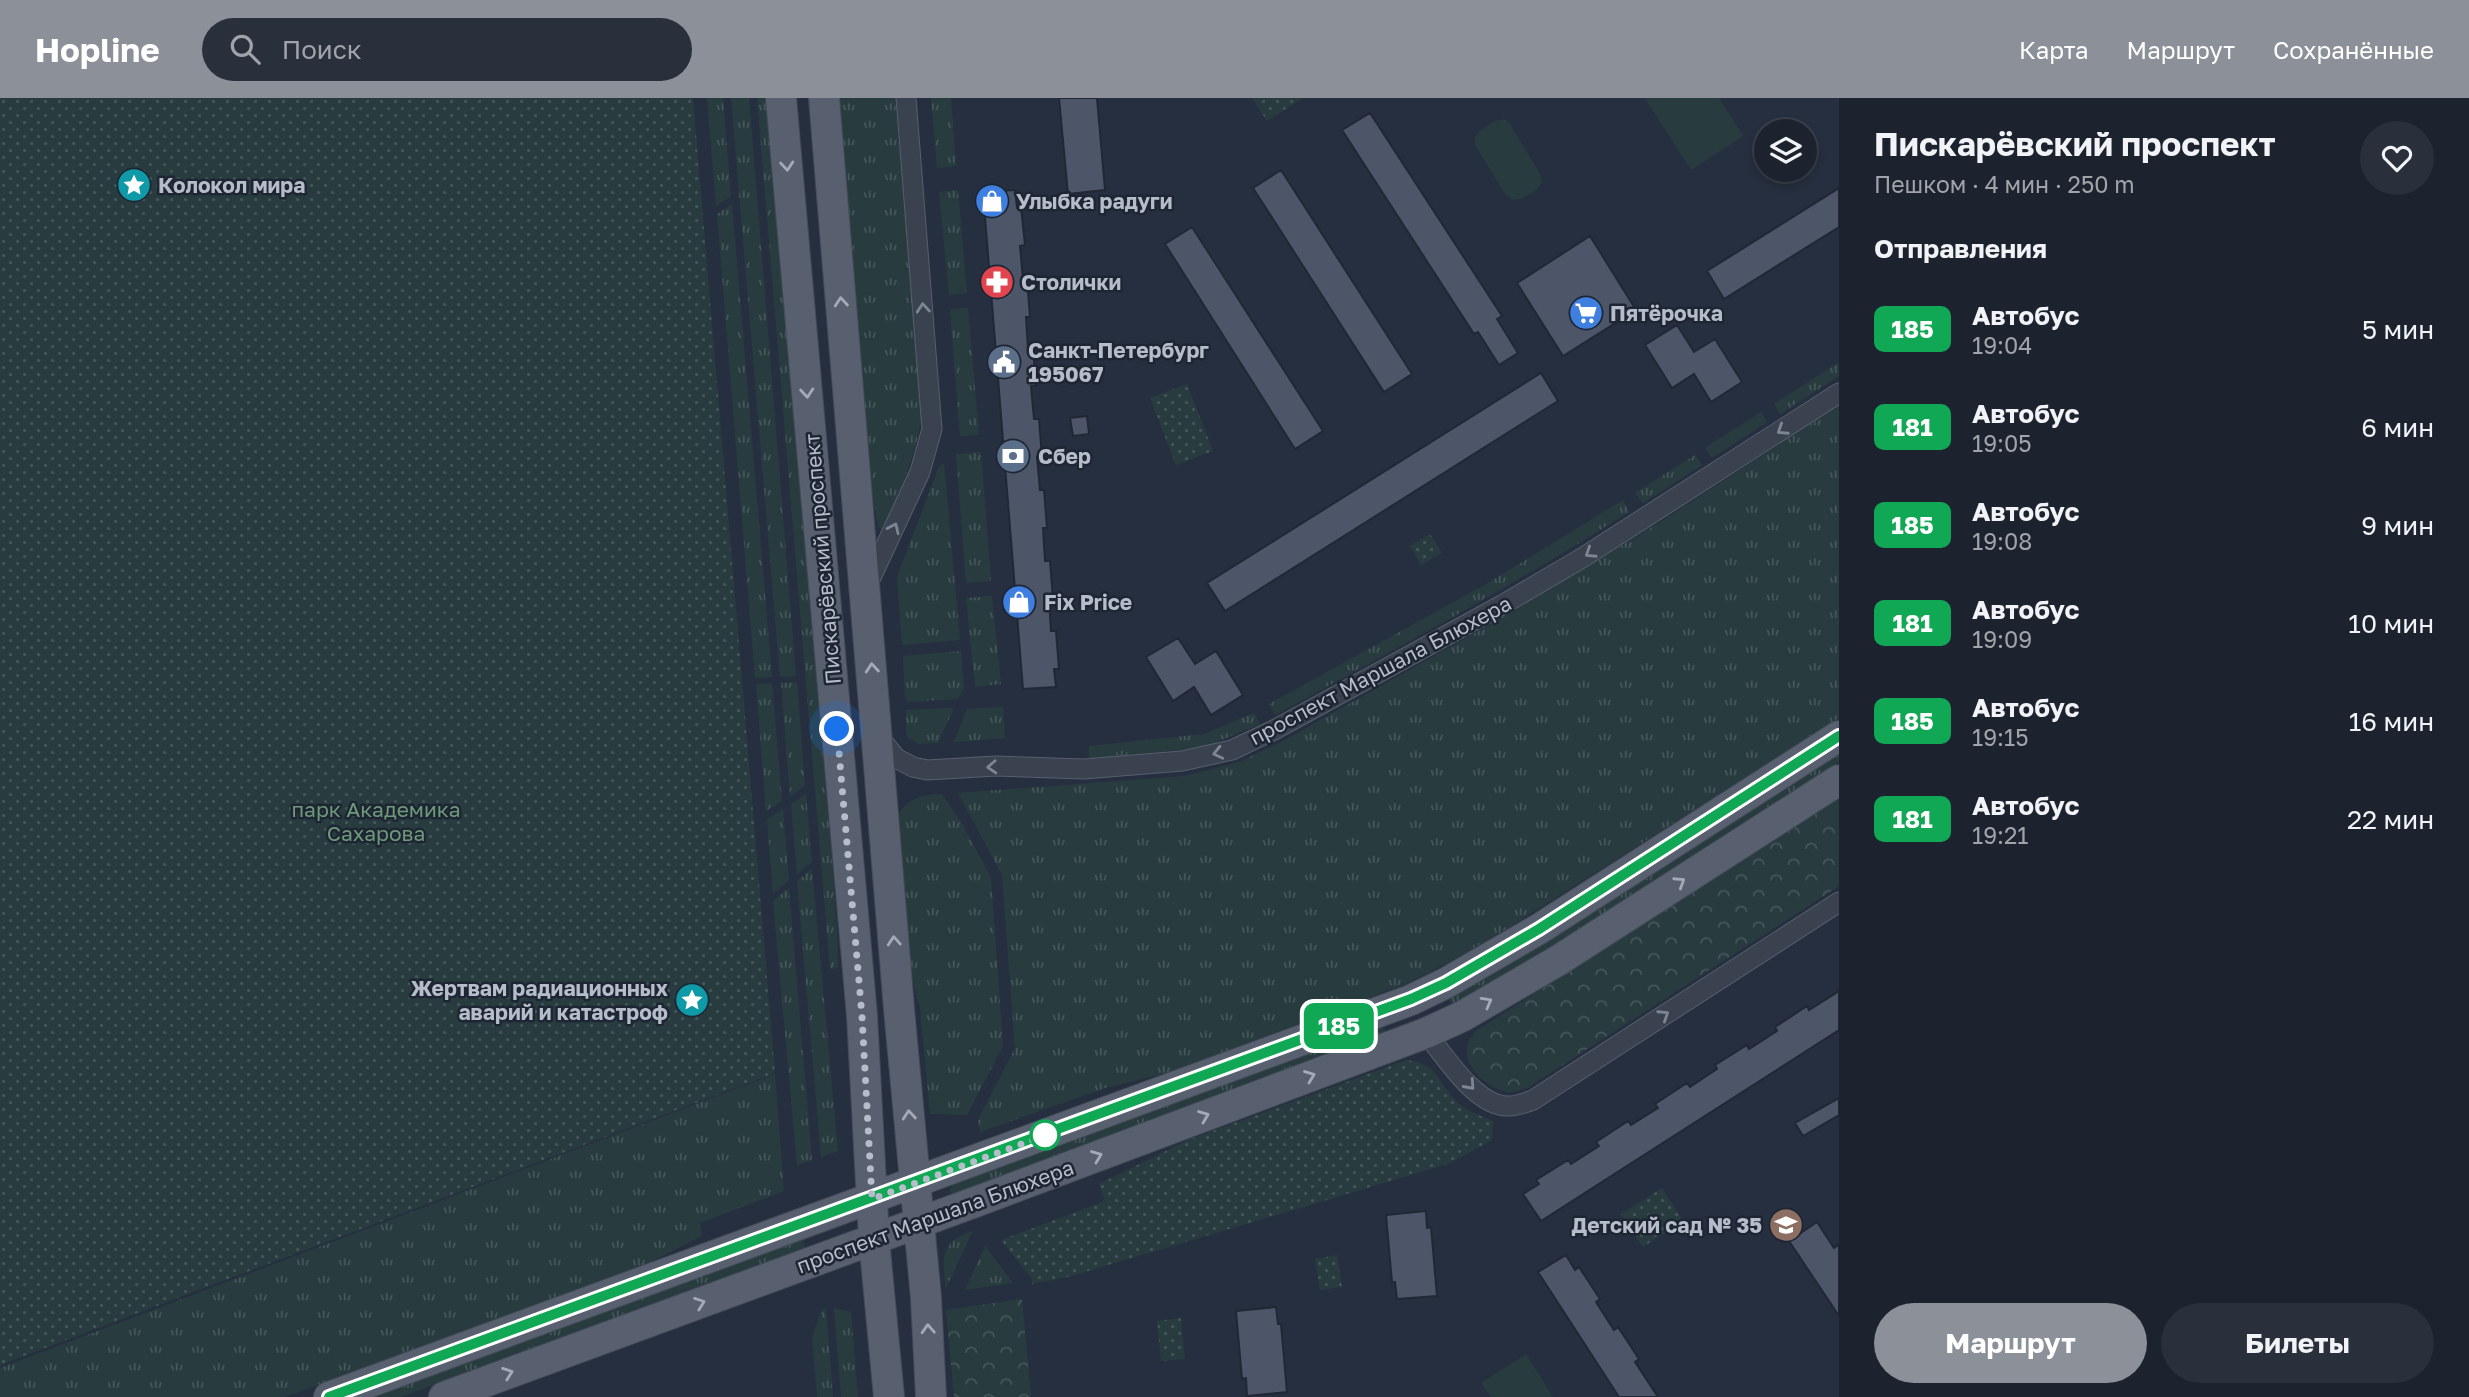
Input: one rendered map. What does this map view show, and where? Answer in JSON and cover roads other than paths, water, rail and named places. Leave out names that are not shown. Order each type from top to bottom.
[{"type":"main road","name":"Пискарёвский проспект","points":[[781,98],[862,1016],[874,1239],[889,1397]]},
{"type":"main road","name":"Пискарёвский проспект","points":[[824,98],[926,1298],[931,1397]]},
{"type":"main road","name":"проспект Маршала Блюхера","points":[[329,1397],[1411,999],[1446,983],[1529,935],[1839,736]]},
{"type":"main road","name":"проспект Маршала Блюхера","points":[[444,1397],[1426,1033],[1463,1016],[1559,960],[1839,780]]},
{"type":"main road","points":[[1411,999],[1426,1033]]},
{"type":"street","points":[[866,590],[920,472],[932,429],[906,98]]},
{"type":"street","name":"проспект Маршала Блюхера","points":[[878,736],[896,758],[926,770],[996,766],[1084,769],[1182,761],[1232,750],[1286,724],[1548,578],[1839,393]]},
{"type":"street","points":[[1426,1033],[1475,1092],[1491,1103],[1516,1106],[1533,1100],[1839,902]]},
{"type":"place","name":"Колокол мира","points":[[134,185]]},
{"type":"place","name":"Улыбка радуги","points":[[992,201]]},
{"type":"place","name":"Столички","points":[[997,282]]},
{"type":"place","name":"Пятёрочка","points":[[1586,313]]},
{"type":"place","name":"Санкт-Петербург 195067","points":[[1004,362]]},
{"type":"place","name":"Сбер","points":[[1013,456]]},
{"type":"place","name":"Fix Price","points":[[1019,602]]},
{"type":"place","name":"Жертвам радиационных аварий и катастроф","points":[[692,1000]]},
{"type":"place","name":"Детский сад № 35","points":[[1786,1225]]},
{"type":"park label","name":"парк Академика Сахарова","points":[[376,821]]}]
